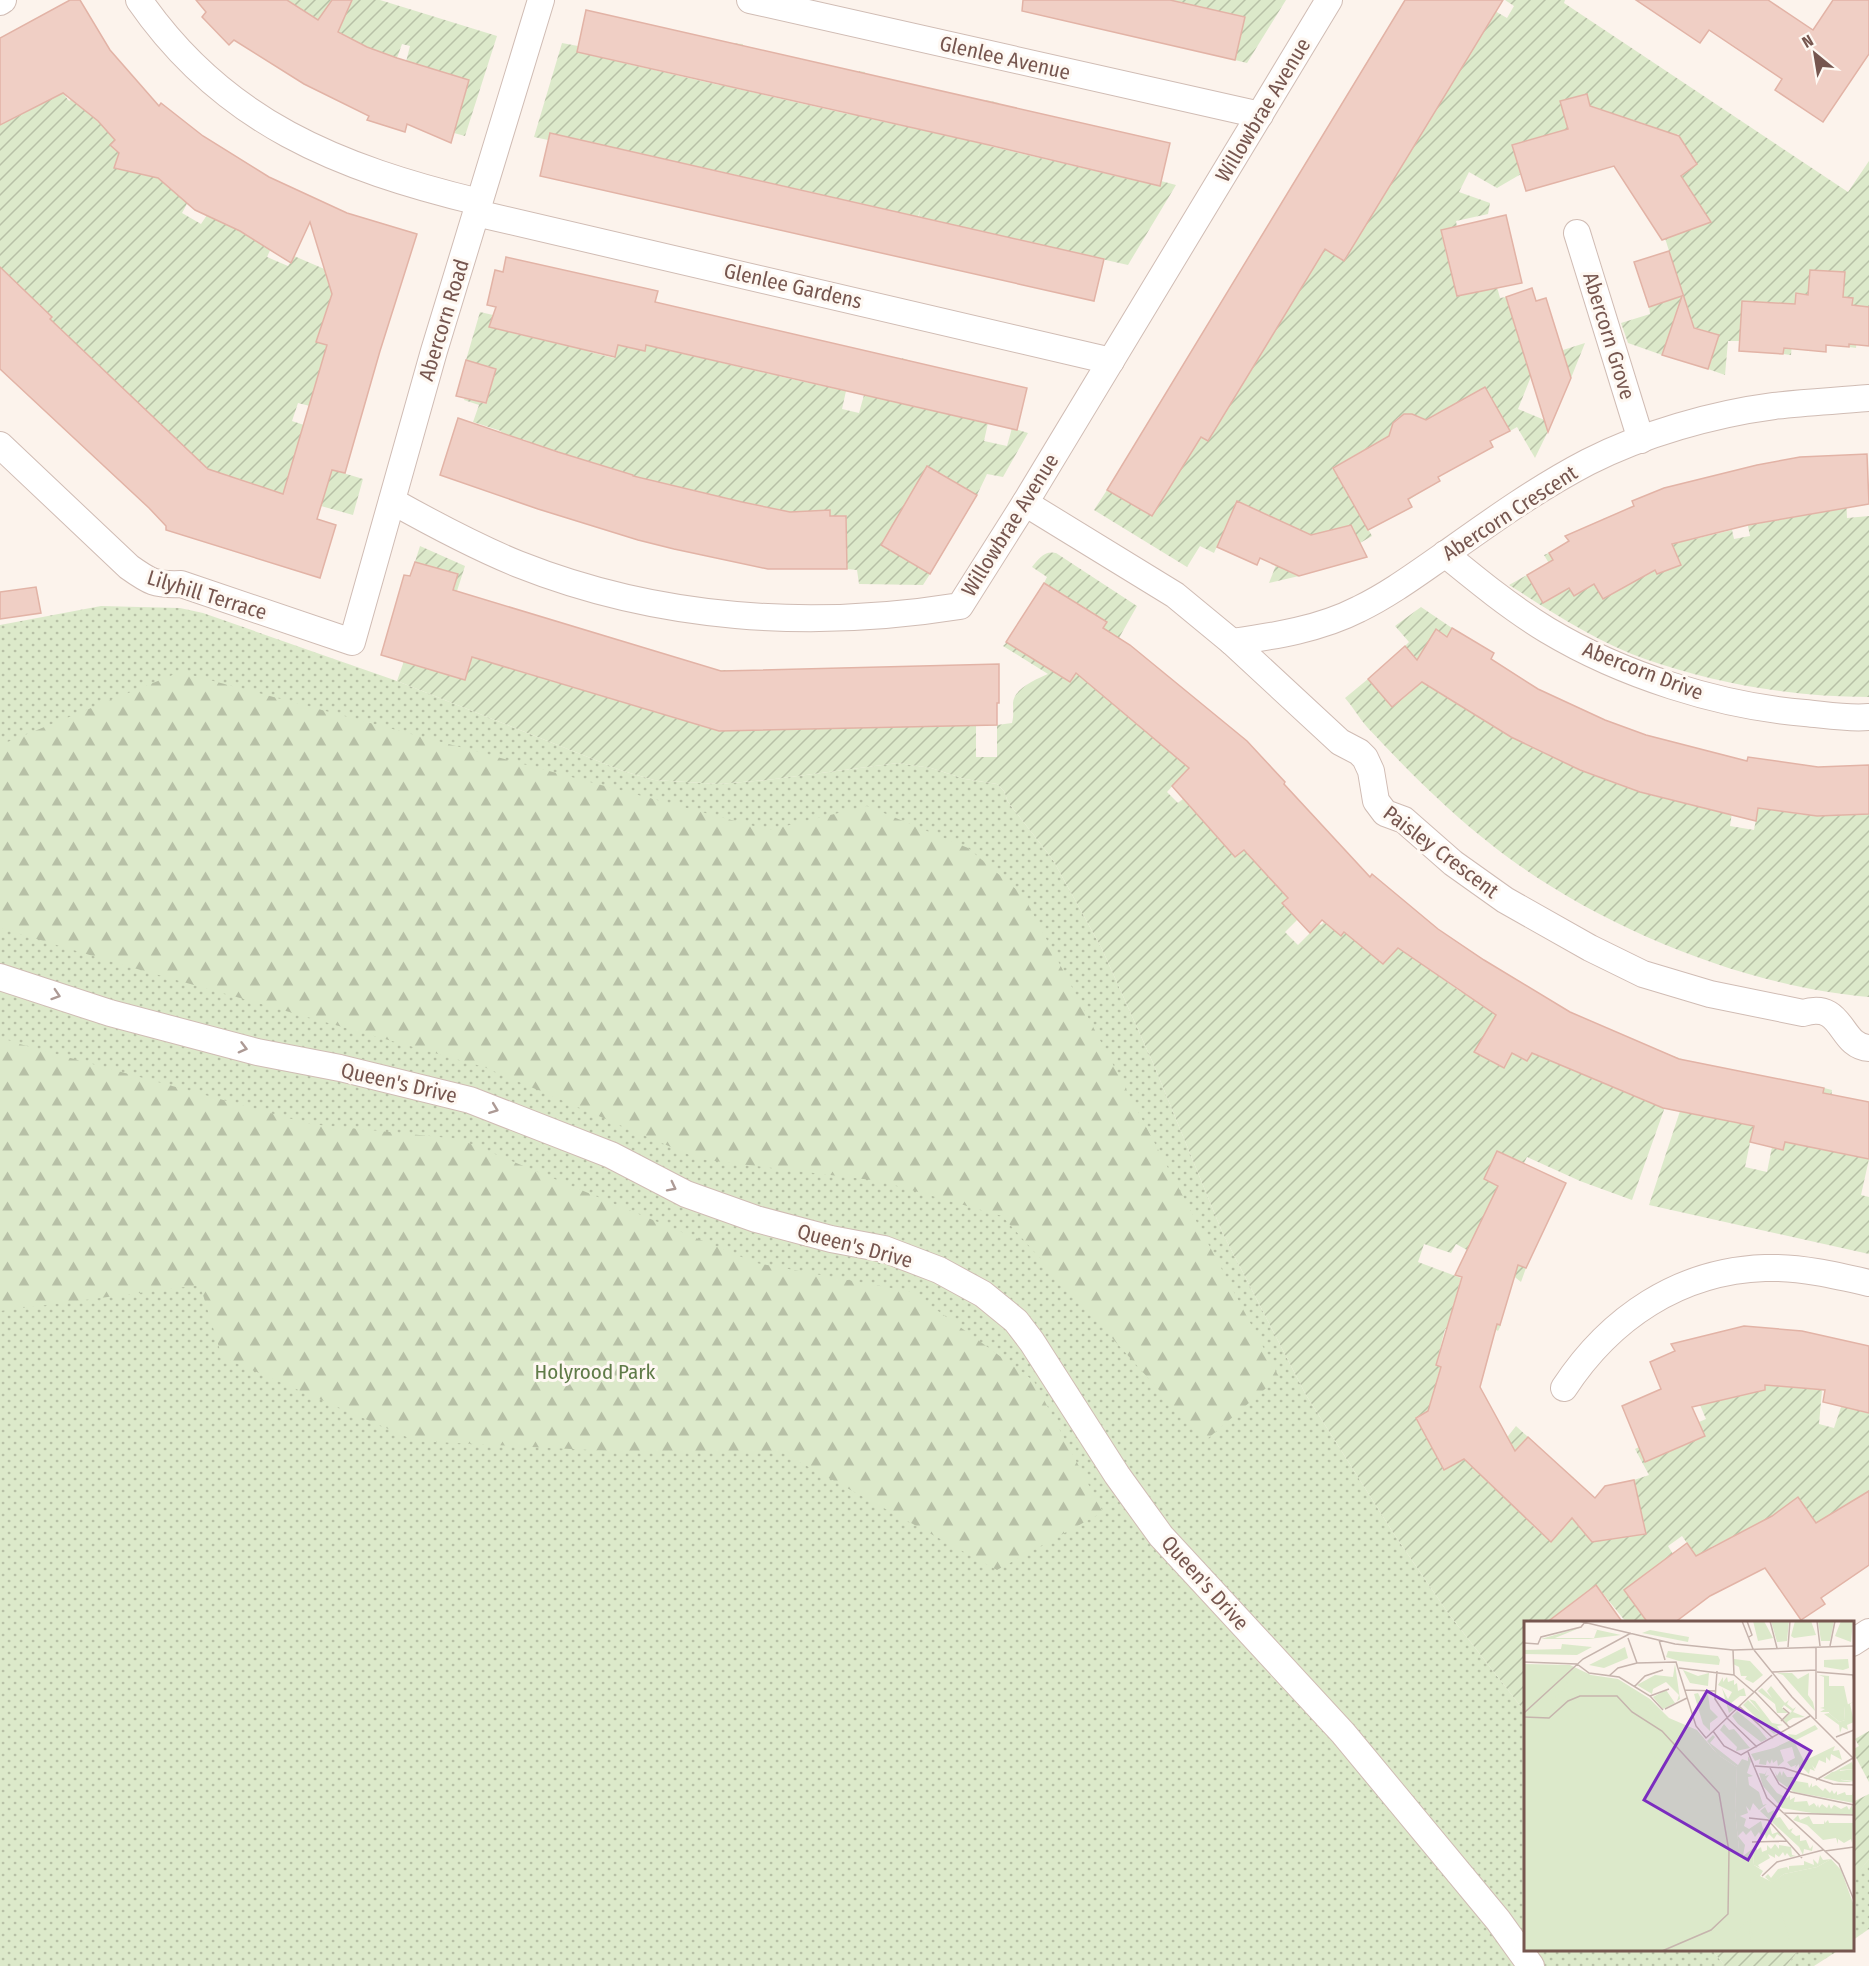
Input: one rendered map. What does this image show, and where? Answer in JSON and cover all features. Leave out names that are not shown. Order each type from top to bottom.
[{"type":"street","name":"Glenlee Gardens","points":[[139,0],[173,46],[197,70],[253,115],[280,131],[377,174],[478,207],[1111,361]]},
{"type":"street","name":"Abercorn Road","points":[[352,642],[434,351],[541,0]]},
{"type":"street","name":"Glenlee Avenue","points":[[750,0],[1260,115]]},
{"type":"street","name":"Willowbrae Avenue","points":[[392,501],[446,531],[519,564],[592,589],[662,606],[752,618],[822,620],[899,615],[960,606],[1329,0]]},
{"type":"street","name":"Abercorn Grove","points":[[1577,233],[1641,440]]},
{"type":"street","name":"Abercorn Crescent","points":[[1232,642],[1312,627],[1357,610],[1386,595],[1545,486],[1590,462],[1641,440],[1713,417],[1763,408],[1869,398]]},
{"type":"street","name":"Lilyhill Terrace","points":[[0,445],[129,567],[150,581],[181,584],[352,642]]},
{"type":"street","name":"Paisley Crescent","points":[[1025,502],[1175,595],[1232,642],[1340,742],[1359,752],[1365,758],[1371,771],[1376,801],[1385,813],[1404,820],[1453,863],[1505,900],[1590,948],[1643,974],[1710,994],[1803,1013],[1811,1010],[1828,1012],[1834,1016],[1854,1042],[1863,1048],[1869,1048]]},
{"type":"street","name":"Abercorn Drive","points":[[1445,554],[1489,591],[1538,624],[1602,659],[1692,693],[1764,709],[1869,717]]},
{"type":"street","name":"Queen's Drive","points":[[0,976],[110,1013],[257,1052],[340,1068],[470,1100],[611,1155],[686,1194],[756,1219],[831,1239],[884,1249],[939,1270],[984,1293],[1016,1321],[1032,1342],[1116,1475],[1161,1536],[1343,1733],[1498,1920],[1532,1966]]},
{"type":"street","points":[[1564,1388],[1590,1351],[1628,1316],[1650,1302],[1699,1280],[1742,1270],[1767,1268],[1824,1272],[1869,1283]]},
{"type":"street","points":[[1854,1642],[1869,1632]]},
{"type":"green space","points":[[287,0],[380,0],[497,36],[465,136],[454,133],[406,62],[410,46],[402,44],[397,58],[374,50],[336,30],[320,17],[318,20]]},
{"type":"green space","points":[[1170,0],[1286,0],[1247,63],[1235,60],[1245,17]]},
{"type":"green space","points":[[1476,0],[1507,18],[1514,6],[1505,0],[1565,0],[1564,3],[1848,192],[1869,161],[1869,307],[1859,306],[1856,348],[1849,347],[1852,298],[1843,297],[1845,273],[1810,270],[1808,295],[1796,294],[1791,355],[1783,354],[1786,304],[1743,301],[1740,341],[1728,341],[1725,375],[1708,369],[1718,335],[1674,321],[1662,355],[1628,343],[1621,323],[1650,314],[1649,307],[1683,296],[1665,238],[1711,222],[1681,176],[1697,164],[1678,134],[1642,156],[1642,123],[1626,118],[1607,168],[1587,94],[1560,101],[1568,129],[1513,145],[1521,174],[1497,188],[1469,172],[1459,192],[1490,203],[1488,214],[1456,221],[1457,227],[1441,231],[1447,257],[1463,253],[1452,274],[1457,296],[1497,287],[1500,298],[1506,297],[1525,355],[1560,344],[1563,350],[1585,343],[1571,378],[1536,364],[1518,409],[1552,423],[1535,458],[1517,427],[1510,431],[1485,387],[1472,455],[1403,415],[1391,428],[1398,440],[1391,444],[1419,493],[1409,500],[1376,443],[1334,467],[1372,536],[1360,543],[1351,525],[1299,576],[1269,583],[1276,565],[1237,502],[1214,553],[1200,546],[1187,567],[1094,510],[1107,490],[1152,516],[1201,437],[1208,440],[1325,249],[1345,260],[1360,235],[1340,223],[1383,196],[1398,172]]},
{"type":"green space","points":[[15,31],[69,101],[76,97],[117,138],[111,145],[119,153],[115,167],[132,157],[189,200],[182,213],[201,224],[209,212],[240,231],[272,246],[267,257],[288,266],[294,256],[336,274],[333,296],[317,342],[327,345],[310,406],[298,403],[292,421],[304,425],[294,458],[363,479],[353,515],[296,499],[230,491],[40,330],[52,317],[38,303],[25,315],[1,293],[13,279],[0,267],[0,125],[22,114],[0,71],[0,38]]},
{"type":"green space","points":[[562,43],[578,46],[577,52],[719,85],[729,43],[743,44],[734,88],[848,114],[859,71],[865,72],[862,117],[977,142],[986,100],[999,103],[990,146],[1159,186],[1161,181],[1176,185],[1128,265],[960,227],[950,268],[935,265],[945,223],[919,217],[920,210],[918,217],[832,197],[822,239],[819,194],[705,168],[695,211],[683,209],[693,166],[550,133],[548,140],[534,137]]},
{"type":"green space","points":[[655,302],[664,305],[654,347],[770,374],[780,331],[787,333],[778,376],[846,391],[842,409],[859,413],[864,395],[892,401],[902,358],[911,361],[902,403],[988,423],[984,441],[1007,446],[1012,428],[1028,433],[1003,477],[987,474],[977,495],[927,466],[881,545],[930,574],[923,585],[859,584],[857,570],[847,569],[846,516],[830,516],[829,510],[818,510],[817,516],[779,515],[779,510],[631,481],[633,475],[530,448],[532,443],[523,439],[521,444],[499,436],[501,431],[473,422],[479,405],[464,400],[465,398],[486,404],[496,369],[466,360],[480,312],[493,315],[516,334],[541,339],[543,327],[593,339],[590,352],[614,358],[618,345]]},
{"type":"green space","points":[[1667,487],[1690,540],[1732,530],[1734,539],[1750,536],[1744,506],[1756,524],[1800,516],[1846,492],[1847,518],[1869,516],[1869,697],[1784,692],[1727,682],[1672,668],[1610,644],[1575,626],[1509,585],[1527,575],[1543,603],[1565,590],[1544,555],[1549,553],[1574,596],[1594,584],[1603,599],[1622,588],[1625,566],[1603,519],[1613,515],[1649,556],[1657,574],[1680,565],[1652,493]]},
{"type":"green space","points":[[420,546],[465,566],[457,591],[465,594],[441,673],[465,680],[472,657],[702,725],[718,670],[730,670],[731,730],[976,725],[976,757],[997,757],[997,725],[1012,723],[1013,703],[1017,693],[1048,674],[1003,646],[1007,642],[1106,622],[1044,583],[1047,577],[1032,567],[1045,554],[1056,553],[1137,606],[1119,638],[1190,767],[1167,792],[1178,803],[1183,799],[1191,808],[1217,786],[1244,850],[1297,890],[1282,903],[1297,920],[1285,932],[1298,945],[1319,924],[1324,922],[1341,936],[1353,923],[1369,953],[1383,964],[1410,933],[1423,965],[1461,992],[1484,960],[1523,1029],[1518,1056],[1527,1061],[1532,1053],[1647,1101],[1667,1054],[1682,1059],[1632,1200],[1580,1181],[1527,1157],[1524,1163],[1497,1152],[1484,1179],[1511,1192],[1497,1221],[1484,1215],[1476,1232],[1489,1238],[1485,1249],[1526,1268],[1521,1282],[1511,1274],[1456,1244],[1451,1253],[1424,1244],[1418,1262],[1461,1278],[1452,1310],[1501,1325],[1498,1331],[1496,1330],[1492,1341],[1445,1329],[1436,1365],[1441,1367],[1437,1378],[1459,1384],[1459,1388],[1433,1390],[1439,1405],[1416,1418],[1444,1469],[1498,1441],[1501,1445],[1516,1426],[1528,1437],[1488,1481],[1561,1467],[1574,1478],[1532,1525],[1551,1542],[1572,1518],[1592,1542],[1645,1531],[1634,1480],[1649,1475],[1635,1449],[1639,1447],[1658,1456],[1704,1437],[1699,1422],[1706,1419],[1700,1405],[1753,1390],[1764,1391],[1765,1385],[1822,1390],[1819,1424],[1834,1428],[1843,1401],[1866,1406],[1864,1412],[1869,1413],[1869,1491],[1819,1528],[1797,1498],[1766,1520],[1806,1576],[1782,1593],[1748,1529],[1711,1547],[1722,1569],[1709,1575],[1682,1536],[1668,1546],[1673,1554],[1624,1590],[1647,1621],[1625,1621],[1596,1585],[1570,1605],[1562,1621],[1524,1621],[1524,1711],[1448,1613],[1394,1534],[1306,1395],[1223,1234],[1153,1063],[1102,949],[1053,860],[1008,802],[1004,791],[997,784],[965,779],[931,768],[898,763],[718,784],[654,780],[623,771],[397,681],[405,658],[441,634],[458,574],[415,562]]},
{"type":"green space","name":"Holyrood Park","points":[[101,606],[180,608],[203,613],[397,681],[623,771],[654,780],[718,784],[898,763],[931,768],[965,779],[997,784],[1004,791],[1008,802],[1053,860],[1102,949],[1153,1063],[1223,1234],[1306,1395],[1394,1534],[1448,1613],[1524,1711],[1524,1951],[1713,1951],[1725,1966],[0,1966],[0,625]]},
{"type":"green space","points":[[1421,607],[1452,628],[1447,637],[1436,630],[1478,716],[1515,739],[1541,698],[1650,795],[1709,809],[1733,805],[1730,826],[1754,830],[1758,808],[1806,815],[1810,783],[1869,814],[1869,997],[1820,991],[1770,980],[1671,947],[1623,926],[1533,875],[1460,819],[1382,743],[1364,724],[1345,698],[1368,679],[1392,707],[1430,675],[1405,646],[1409,642],[1395,626]]},
{"type":"green space","points":[[180,672],[769,830],[867,806],[968,848],[1023,895],[1279,1377],[1205,1441],[1002,1216],[880,1181],[699,1159],[484,1067],[0,928],[0,745]]},
{"type":"green space","points":[[0,1037],[310,1124],[459,1139],[756,1263],[912,1292],[1034,1381],[1103,1512],[997,1570],[783,1453],[610,1451],[416,1441],[222,1357],[200,1285],[0,1311]]},
{"type":"green space","points":[[1824,1088],[1832,1090],[1826,1150],[1869,1159],[1861,1195],[1869,1197],[1869,1254],[1649,1205],[1680,1111],[1735,1122],[1756,1114],[1745,1167],[1767,1172],[1772,1147],[1783,1149],[1789,1121],[1816,1126]]},
{"type":"green space","points":[[1869,1731],[1869,1782],[1854,1754],[1854,1749],[1859,1746],[1855,1739]]},
{"type":"green space","points":[[1869,1794],[1869,1859],[1854,1879],[1854,1802]]},
{"type":"green space","points":[[1869,1859],[1869,1929],[1854,1939],[1854,1878]]},
{"type":"green space","points":[[1713,1951],[1798,1951],[1786,1966],[1725,1966]]},
{"type":"green space","points":[[1798,1951],[1837,1951],[1814,1966],[1786,1966]]},
{"type":"building","points":[[70,0],[80,0],[110,50],[159,106],[161,103],[203,136],[269,177],[347,213],[417,234],[345,473],[332,470],[317,519],[336,525],[320,578],[166,530],[166,526],[149,508],[0,369],[0,267],[52,317],[50,319],[208,469],[283,494],[327,345],[316,342],[332,294],[310,222],[291,263],[240,231],[195,210],[158,178],[114,168],[119,153],[110,145],[115,140],[98,121],[63,93],[0,125],[0,38]]},
{"type":"building","points":[[196,0],[287,0],[318,20],[332,0],[352,0],[338,32],[367,47],[397,58],[469,80],[451,143],[407,124],[405,132],[367,120],[369,116],[304,84],[234,40],[229,45],[202,17],[206,12]]},
{"type":"building","points":[[1023,0],[1170,0],[1245,17],[1235,60],[1022,11]]},
{"type":"building","points":[[1405,0],[1503,0],[1344,261],[1325,249],[1208,441],[1201,437],[1152,516],[1107,490]]},
{"type":"building","points":[[1636,0],[1768,0],[1813,30],[1833,0],[1869,0],[1869,54],[1823,122],[1775,90],[1782,79],[1709,30],[1700,43]]},
{"type":"building","points":[[586,10],[1170,143],[1160,186],[577,52]]},
{"type":"building","points":[[1587,94],[1590,106],[1679,136],[1697,164],[1681,176],[1711,222],[1662,240],[1614,166],[1526,191],[1512,145],[1568,129],[1560,101]]},
{"type":"building","points":[[550,133],[1104,259],[1094,301],[540,176]]},
{"type":"building","points":[[1506,215],[1522,283],[1457,296],[1441,230]]},
{"type":"building","points":[[1669,251],[1694,328],[1719,335],[1708,369],[1662,355],[1682,296],[1649,307],[1634,262]]},
{"type":"building","points":[[506,257],[658,291],[655,302],[1027,388],[1017,430],[646,345],[645,351],[618,345],[615,357],[489,327],[496,307],[487,305],[495,270],[503,272]]},
{"type":"building","points":[[1810,270],[1845,272],[1843,297],[1853,298],[1852,305],[1869,307],[1869,346],[1826,345],[1826,352],[1784,348],[1783,354],[1739,351],[1742,301],[1795,304],[1796,293],[1808,295]]},
{"type":"building","points":[[1532,288],[1536,301],[1546,298],[1571,378],[1548,432],[1506,297]]},
{"type":"building","points":[[466,360],[496,369],[486,403],[456,396]]},
{"type":"building","points":[[1485,387],[1510,431],[1490,441],[1493,447],[1438,477],[1440,481],[1408,499],[1412,507],[1368,530],[1333,468],[1389,436],[1393,423],[1404,414],[1412,414],[1426,420]]},
{"type":"building","points":[[458,418],[633,476],[790,512],[830,510],[830,516],[846,516],[847,569],[768,569],[674,549],[538,509],[440,475]]},
{"type":"building","points":[[1867,454],[1869,504],[1748,525],[1672,544],[1681,565],[1657,574],[1655,570],[1603,599],[1594,584],[1574,596],[1569,588],[1543,603],[1527,575],[1553,560],[1549,553],[1569,541],[1565,536],[1634,506],[1632,501],[1664,488],[1800,457]]},
{"type":"building","points":[[927,466],[977,495],[930,574],[881,545]]},
{"type":"building","points":[[1237,501],[1311,535],[1351,525],[1367,557],[1299,576],[1260,558],[1257,565],[1217,547]]},
{"type":"building","points":[[415,562],[458,574],[453,590],[721,671],[999,664],[997,725],[719,731],[472,657],[465,680],[381,655],[404,575],[410,576]]},
{"type":"building","points":[[1044,583],[1107,622],[1103,628],[1130,645],[1247,741],[1370,877],[1372,874],[1438,929],[1570,1012],[1679,1059],[1824,1088],[1823,1093],[1869,1102],[1869,1159],[1785,1142],[1783,1150],[1750,1142],[1754,1126],[1663,1108],[1532,1053],[1527,1061],[1512,1053],[1504,1068],[1474,1052],[1496,1015],[1398,948],[1383,964],[1344,932],[1341,936],[1322,920],[1310,933],[1282,903],[1288,898],[1244,850],[1235,857],[1172,786],[1189,768],[1076,673],[1070,682],[1006,642]]},
{"type":"building","points":[[36,587],[41,613],[0,619],[0,592]]},
{"type":"building","points":[[1452,628],[1494,653],[1491,659],[1538,689],[1605,720],[1646,735],[1747,761],[1748,757],[1818,767],[1869,765],[1869,814],[1817,816],[1758,808],[1756,821],[1640,792],[1580,770],[1511,737],[1422,682],[1392,707],[1368,679],[1405,646],[1417,660],[1436,629],[1447,637]]},
{"type":"building","points":[[1497,1151],[1566,1183],[1526,1268],[1518,1265],[1500,1325],[1497,1324],[1480,1387],[1515,1451],[1528,1437],[1595,1498],[1605,1486],[1634,1480],[1646,1534],[1592,1542],[1572,1518],[1551,1542],[1464,1459],[1444,1470],[1416,1418],[1428,1411],[1441,1367],[1436,1365],[1462,1277],[1455,1275],[1498,1186],[1484,1179]]},
{"type":"building","points":[[1744,1326],[1802,1331],[1869,1346],[1869,1413],[1823,1402],[1825,1390],[1765,1385],[1765,1390],[1692,1407],[1705,1436],[1645,1462],[1622,1406],[1661,1389],[1650,1362],[1675,1351],[1671,1344]]},
{"type":"building","points":[[1869,1491],[1869,1565],[1821,1598],[1825,1604],[1801,1620],[1765,1568],[1710,1596],[1677,1621],[1647,1621],[1624,1590],[1687,1543],[1696,1556],[1772,1516],[1798,1497],[1816,1523]]},
{"type":"building","points":[[1596,1585],[1622,1621],[1549,1621]]}]
